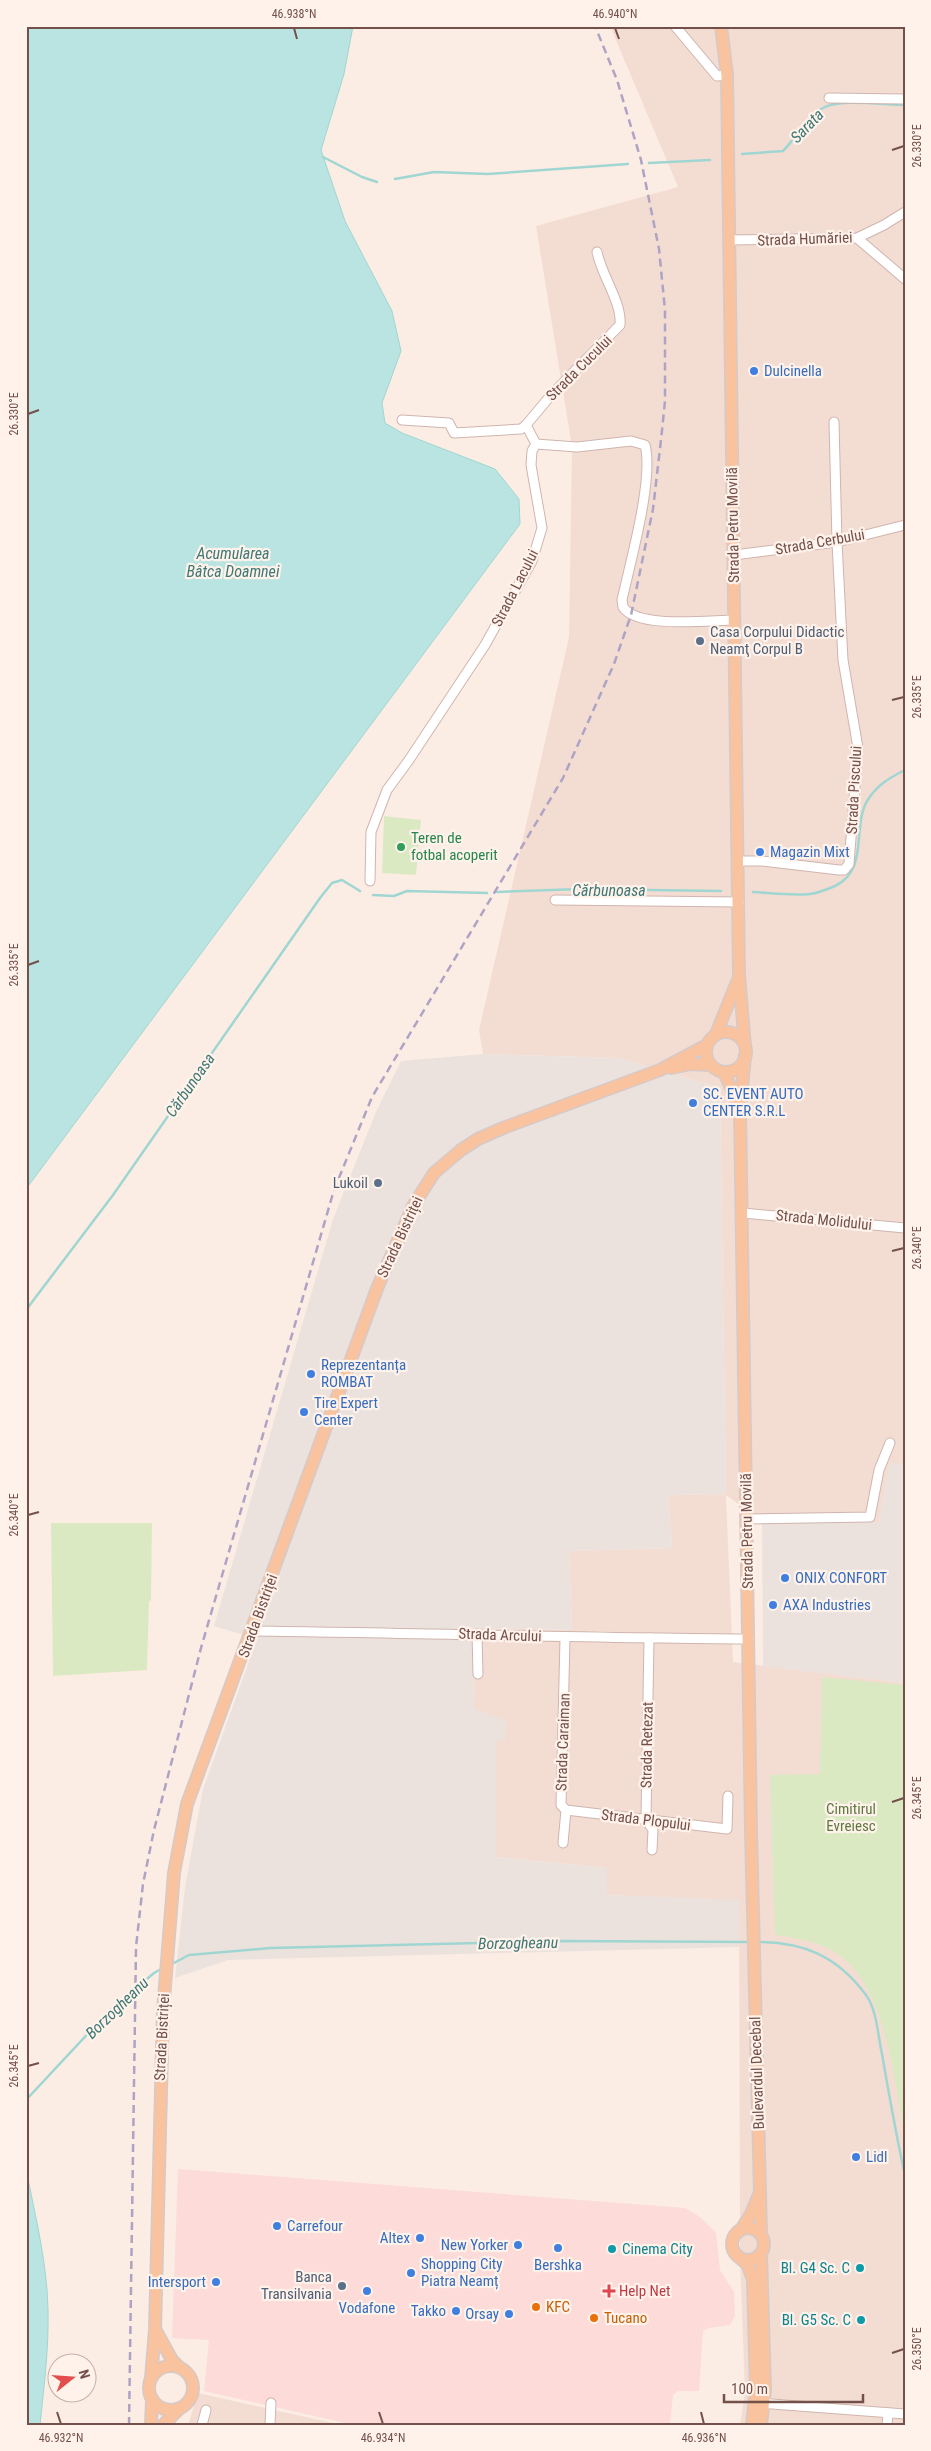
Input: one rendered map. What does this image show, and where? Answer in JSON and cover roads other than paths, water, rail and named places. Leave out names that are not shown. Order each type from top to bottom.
[{"type":"main road","name":"Strada Petru Movilă","points":[[721,26],[727,75],[739,975],[745,1051],[740,1111],[753,1951]]},
{"type":"main road","name":"Strada Petru Movilă","points":[[716,1034],[730,1004],[739,975]]},
{"type":"main road","points":[[721,1032],[733,1033],[743,1041],[745,1051],[740,1066],[724,1072],[710,1065],[706,1056],[706,1045],[716,1034],[721,1032]]},
{"type":"main road","name":"Strada Bistriței","points":[[151,2378],[155,2330],[160,2067],[167,1951],[174,1868],[187,1804],[378,1286],[413,1206],[426,1184],[461,1150],[478,1139],[660,1070],[706,1045]]},
{"type":"main road","name":"Strada Bistriței","points":[[660,1070],[690,1064],[710,1065]]},
{"type":"main road","name":"Strada Petru Movilă","points":[[724,1072],[740,1111]]},
{"type":"main road","name":"Bulevardul Decebal","points":[[753,1951],[761,2234]]},
{"type":"main road","name":"Bulevardul Decebal","points":[[740,2231],[751,2214],[759,2195]]},
{"type":"main road","points":[[752,2425],[760,2403],[765,2342],[761,2254],[764,2245],[761,2234],[751,2228],[740,2231],[734,2236],[732,2246],[740,2258],[748,2265],[754,2280],[760,2403],[761,2425]]},
{"type":"main road","points":[[740,2258],[752,2259],[761,2254]]},
{"type":"main road","points":[[155,2330],[172,2360],[188,2373],[193,2385],[190,2399],[163,2425]]},
{"type":"main road","points":[[179,2367],[166,2366],[151,2378],[149,2392],[156,2404],[167,2410],[180,2408]]},
{"type":"main road","points":[[152,2398],[152,2425]]},
{"type":"street","points":[[675,26],[717,76],[727,75]]},
{"type":"street","points":[[829,98],[905,99]]},
{"type":"street","name":"Strada Humăriei","points":[[729,240],[857,238],[879,228],[905,212]]},
{"type":"street","points":[[857,238],[905,279]]},
{"type":"street","name":"Strada Cucului","points":[[526,426],[552,394],[620,325],[618,306],[600,266],[597,252]]},
{"type":"street","points":[[402,420],[449,423],[454,433],[521,429],[526,426],[536,444],[577,447],[631,441],[645,446],[647,456],[644,492],[622,600],[623,607],[631,615],[651,620],[734,620]]},
{"type":"street","name":"Strada Piscului","points":[[738,861],[762,861],[839,870],[844,870],[849,864],[858,748],[843,660],[836,542],[834,422]]},
{"type":"street","name":"Strada Lacului","points":[[370,881],[371,832],[387,790],[409,760],[485,644],[532,560],[542,528],[531,465],[532,451],[536,444]]},
{"type":"street","name":"Strada Cerbului","points":[[734,555],[836,542],[905,525]]},
{"type":"street","points":[[555,900],[739,902]]},
{"type":"street","name":"Strada Molidului","points":[[743,1213],[905,1228]]},
{"type":"street","points":[[747,1519],[870,1517],[879,1470],[890,1443]]},
{"type":"street","name":"Strada Arcului","points":[[252,1631],[477,1634],[565,1638],[748,1639]]},
{"type":"street","points":[[477,1634],[478,1674]]},
{"type":"street","name":"Strada Caraiman","points":[[563,1843],[566,1810],[561,1805],[565,1638]]},
{"type":"street","name":"Strada Retezat","points":[[649,1638],[646,1819],[653,1830],[652,1850]]},
{"type":"street","name":"Strada Plopului","points":[[566,1810],[727,1829],[728,1796]]},
{"type":"street","points":[[270,2425],[271,2403]]},
{"type":"street","points":[[760,2403],[905,2414]]},
{"type":"street","points":[[202,2425],[206,2410]]},
{"type":"street","points":[[887,2425],[888,2413]]},
{"type":"water","name":"Acumularea Bâtca Doamnei","points":[[26,26],[353,26],[344,74],[321,150],[345,221],[392,311],[401,351],[382,403],[385,423],[402,433],[495,469],[519,499],[520,524],[26,1189]]},
{"type":"water","points":[[26,2169],[40,2239],[47,2291],[47,2353],[40,2425],[26,2425]]},
{"type":"waterway","name":"Sarata","points":[[742,154],[783,151],[818,111],[830,105],[840,103],[905,105]]},
{"type":"waterway","points":[[323,157],[362,177],[377,182]]},
{"type":"waterway","points":[[649,163],[710,160]]},
{"type":"waterway","points":[[395,179],[434,172],[488,174],[628,164]]},
{"type":"waterway","points":[[753,892],[788,895],[810,894],[835,886],[846,879],[856,859],[860,823],[867,801],[884,782],[905,770]]},
{"type":"waterway","name":"Cărbunoasa","points":[[26,1310],[113,1195],[320,898],[332,883],[342,880],[360,891]]},
{"type":"waterway","name":"Cărbunoasa","points":[[497,892],[580,889],[721,891]]},
{"type":"waterway","name":"Cărbunoasa","points":[[373,895],[394,896],[407,891],[487,893]]},
{"type":"waterway","name":"Borzogheanu","points":[[170,1965],[189,1955],[270,1948],[562,1941],[752,1942]]},
{"type":"waterway","name":"Borzogheanu","points":[[757,1942],[790,1945],[818,1954],[843,1970],[870,2001],[877,2023],[905,2175]]},
{"type":"waterway","name":"Borzogheanu","points":[[26,2100],[109,2011],[154,1973],[163,1968]]},
{"type":"railway","points":[[129,2425],[136,1947],[143,1884],[154,1830],[201,1648],[334,1190],[372,1097],[563,778],[614,664],[631,615],[653,509],[665,401],[665,310],[659,249],[641,160],[617,80],[595,26]]},
{"type":"place","name":"Dulcinella","points":[[754,371]]},
{"type":"place","name":"Casa Corpului Didactic Neamţ Corpul B","points":[[700,641]]},
{"type":"place","name":"Teren de fotbal acoperit","points":[[401,847]]},
{"type":"place","name":"Magazin Mixt","points":[[760,852]]},
{"type":"place","name":"SC. EVENT AUTO CENTER S.R.L","points":[[693,1103]]},
{"type":"place","name":"Lukoil","points":[[378,1183]]},
{"type":"place","name":"Reprezentanța ROMBAT","points":[[311,1374]]},
{"type":"place","name":"Tire Expert Center","points":[[304,1412]]},
{"type":"place","name":"ONIX CONFORT","points":[[785,1578]]},
{"type":"place","name":"AXA Industries","points":[[773,1605]]},
{"type":"place","name":"Lidl","points":[[856,2157]]},
{"type":"place","name":"Carrefour","points":[[277,2226]]},
{"type":"place","name":"Altex","points":[[420,2238]]},
{"type":"place","name":"New Yorker","points":[[518,2245]]},
{"type":"place","name":"Bershka","points":[[558,2248]]},
{"type":"place","name":"Cinema City","points":[[612,2249]]},
{"type":"place","name":"Bl. G4 Sc. C","points":[[860,2268]]},
{"type":"place","name":"Shopping City Piatra Neamț","points":[[411,2273]]},
{"type":"place","name":"Intersport","points":[[216,2282]]},
{"type":"place","name":"Banca Transilvania","points":[[342,2286]]},
{"type":"place","name":"Vodafone","points":[[367,2291]]},
{"type":"place","name":"Help Net","points":[[609,2291]]},
{"type":"place","name":"KFC","points":[[536,2307]]},
{"type":"place","name":"Takko","points":[[456,2311]]},
{"type":"place","name":"Orsay","points":[[509,2314]]},
{"type":"place","name":"Tucano","points":[[594,2318]]},
{"type":"place","name":"Bl. G5 Sc. C","points":[[861,2320]]},
{"type":"park label","name":"Cimitirul Evreiesc","points":[[851,1818]]}]
